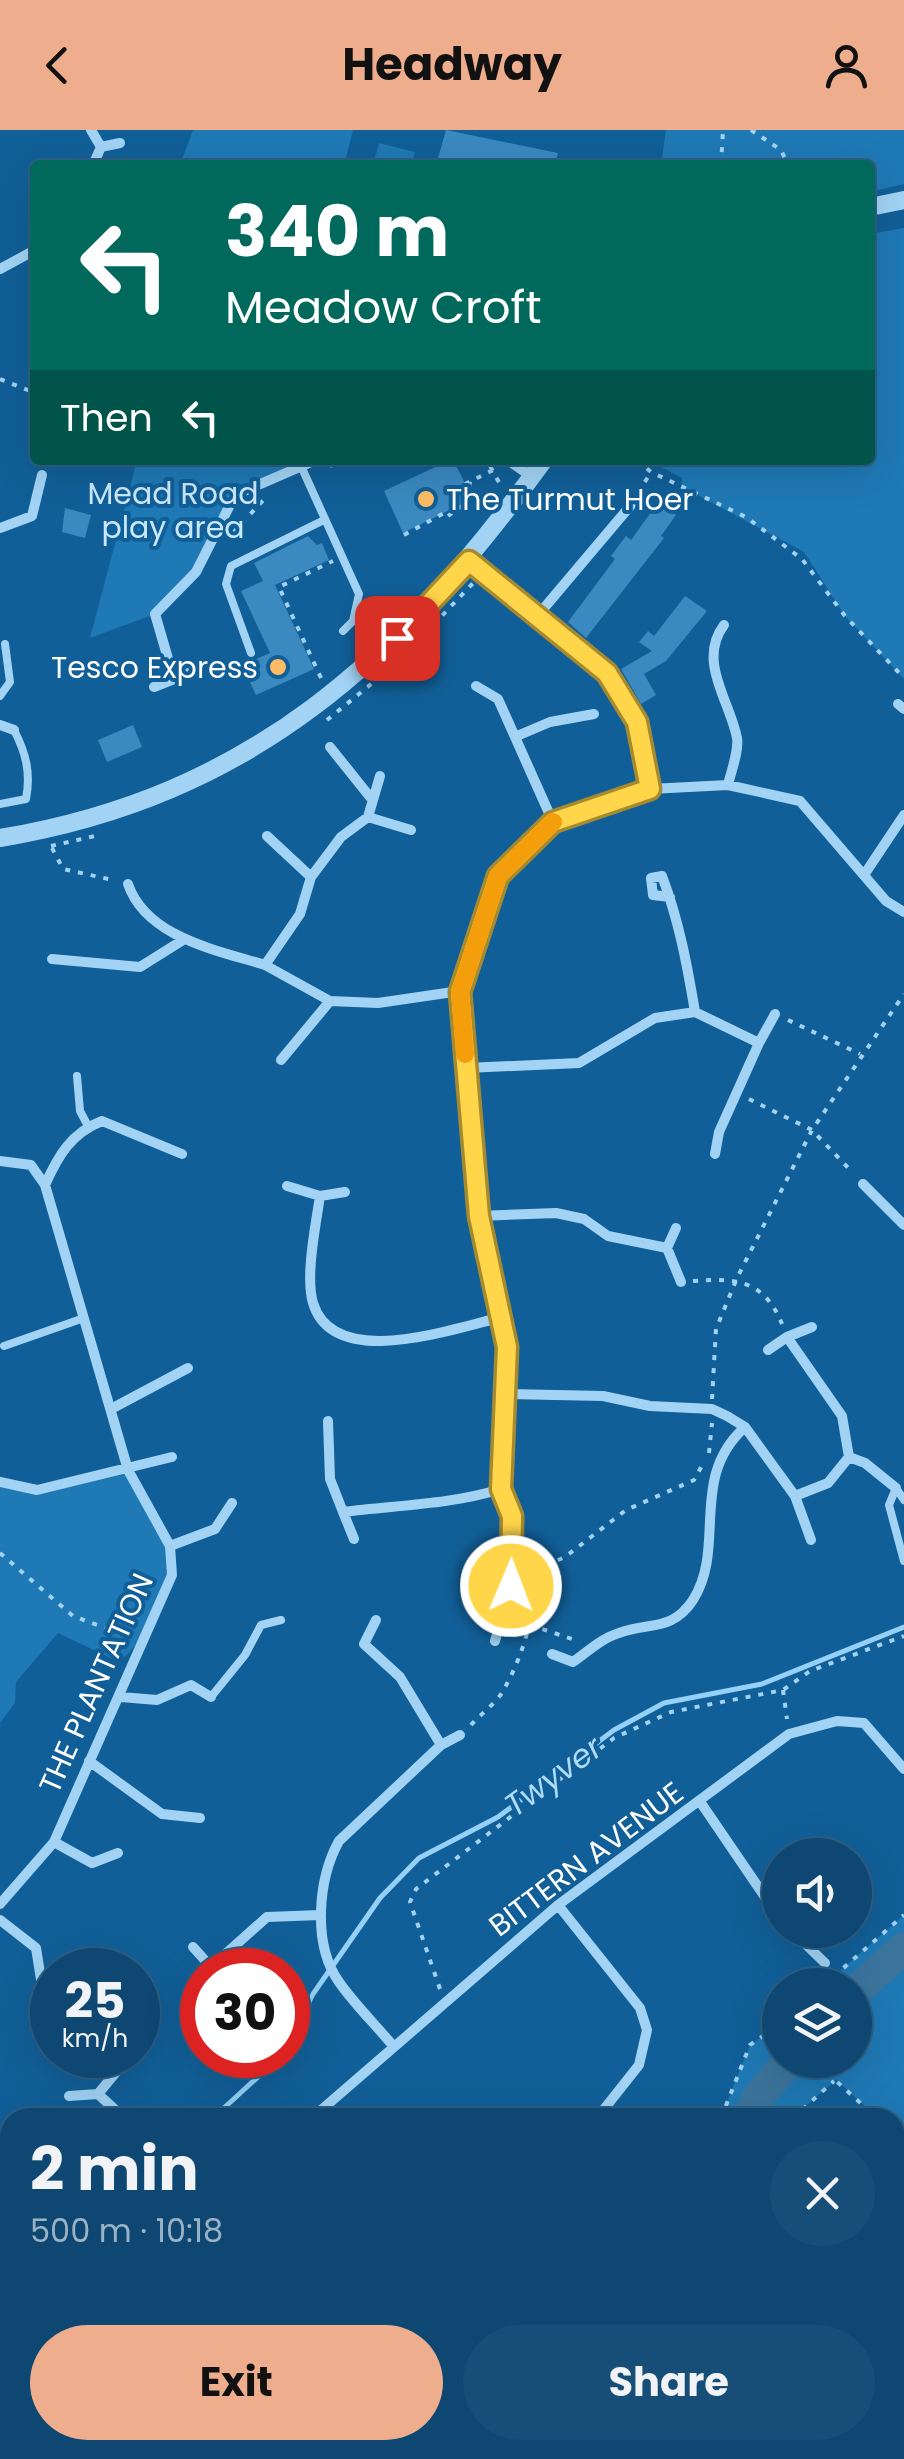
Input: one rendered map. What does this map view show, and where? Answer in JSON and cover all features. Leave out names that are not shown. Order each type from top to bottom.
[{"type":"street","points":[[91,130],[101,147]]},
{"type":"street","points":[[101,147],[120,143]]},
{"type":"street","points":[[94,160],[101,147]]},
{"type":"street","points":[[875,207],[904,200]]},
{"type":"street","points":[[0,269],[30,253]]},
{"type":"street","points":[[515,465],[532,477]]},
{"type":"street","points":[[0,838],[48,830],[169,788],[305,715],[381,654],[469,561],[540,465]]},
{"type":"street","points":[[174,678],[155,623],[159,606],[196,572],[235,495],[301,466]]},
{"type":"street","points":[[0,528],[32,516],[42,474]]},
{"type":"street","points":[[539,614],[630,505]]},
{"type":"street","points":[[469,561],[607,673],[637,722],[650,789]]},
{"type":"street","points":[[724,625],[712,650],[721,694],[738,741],[728,785]]},
{"type":"street","points":[[154,687],[199,669]]},
{"type":"street","points":[[476,686],[498,698],[517,736],[526,770],[553,822]]},
{"type":"street","points":[[498,698],[507,689]]},
{"type":"street","points":[[517,736],[550,722],[594,714]]},
{"type":"street","points":[[0,725],[14,730]]},
{"type":"street","points":[[330,746],[370,797]]},
{"type":"street","points":[[265,965],[300,914],[311,877],[340,837],[368,816],[370,797],[380,776]]},
{"type":"street","points":[[494,1641],[511,1586],[512,1516],[501,1489],[508,1394],[502,1318],[479,1216],[460,992],[498,876],[553,822],[650,789],[728,785],[800,800],[886,901],[904,912]]},
{"type":"street","points":[[864,875],[904,814]]},
{"type":"street","points":[[368,816],[412,830]]},
{"type":"street","points":[[267,836],[311,877]]},
{"type":"street","points":[[662,876],[682,930],[694,1012]]},
{"type":"street","points":[[128,884],[135,904],[183,940],[265,965],[330,1001],[378,1003],[460,992]]},
{"type":"street","points":[[52,959],[140,967],[183,940]]},
{"type":"street","points":[[281,1060],[292,1039],[330,1001]]},
{"type":"street","points":[[466,1068],[578,1063],[655,1018],[694,1012],[759,1043]]},
{"type":"street","points":[[715,1154],[737,1093],[775,1014]]},
{"type":"street","points":[[0,1161],[30,1165],[45,1185],[58,1157],[88,1126],[102,1120],[182,1154]]},
{"type":"street","points":[[864,1184],[904,1225]]},
{"type":"street","name":"THE PLANTATION","points":[[0,1904],[54,1842],[122,1697],[172,1575],[170,1546],[128,1470],[45,1185]]},
{"type":"street","points":[[287,1186],[320,1196],[345,1192]]},
{"type":"street","points":[[320,1196],[313,1246],[313,1303],[328,1328],[351,1340],[385,1342],[502,1318]]},
{"type":"street","points":[[479,1216],[556,1213],[584,1219],[608,1236],[667,1248]]},
{"type":"street","points":[[676,1228],[667,1248],[681,1282]]},
{"type":"street","points":[[768,1350],[812,1327]]},
{"type":"street","points":[[787,1338],[842,1416],[849,1457],[896,1488]]},
{"type":"street","points":[[110,1409],[188,1368]]},
{"type":"street","points":[[161,1383],[171,1396]]},
{"type":"street","points":[[508,1394],[604,1396],[650,1406],[712,1409],[744,1427],[795,1496],[811,1540]]},
{"type":"street","points":[[328,1421],[330,1480],[354,1539]]},
{"type":"street","points":[[552,1654],[574,1662],[619,1632],[664,1626],[693,1600],[704,1566],[710,1486],[720,1458],[744,1427]]},
{"type":"street","points":[[0,1482],[36,1490],[172,1457]]},
{"type":"street","points":[[795,1496],[828,1483],[849,1457]]},
{"type":"street","points":[[343,1512],[407,1503],[451,1504],[501,1489]]},
{"type":"street","points":[[170,1546],[215,1530],[232,1503]]},
{"type":"street","points":[[376,1620],[364,1644],[400,1677],[441,1744]]},
{"type":"street","points":[[122,1697],[157,1700],[192,1685],[211,1696]]},
{"type":"street","name":"BITTERN AVENUE","points":[[325,2106],[558,1906],[789,1734],[837,1721],[864,1722],[904,1770]]},
{"type":"street","points":[[394,2046],[336,1978],[320,1915],[328,1860],[339,1841],[441,1744],[460,1735]]},
{"type":"street","points":[[90,1761],[162,1814],[200,1818]]},
{"type":"street","points":[[701,1802],[762,1892]]},
{"type":"street","points":[[54,1842],[92,1863],[118,1853]]},
{"type":"street","points":[[558,1906],[640,2008],[648,2030],[639,2065],[605,2108]]},
{"type":"street","points":[[234,1948],[267,1917],[320,1915]]},
{"type":"street","points":[[0,1920],[36,1948]]},
{"type":"street","points":[[809,1948],[825,1963]]},
{"type":"street","points":[[98,2094],[111,2078]]},
{"type":"street","points":[[69,2096],[98,2094],[113,2108]]},
{"type":"lane","points":[[301,466],[360,600],[353,621],[343,631]]},
{"type":"lane","points":[[251,653],[226,584],[230,566],[324,520]]},
{"type":"lane","points":[[0,696],[10,682],[4,644]]},
{"type":"lane","points":[[0,804],[26,798],[29,784],[27,758],[14,730]]},
{"type":"lane","points":[[77,1076],[80,1111],[88,1126]]},
{"type":"lane","points":[[4,1346],[84,1318]]},
{"type":"lane","points":[[896,1488],[904,1500]]},
{"type":"lane","points":[[896,1488],[889,1506],[904,1560]]},
{"type":"lane","points":[[211,1696],[245,1655],[261,1625],[281,1620]]},
{"type":"path","points":[[721,160],[723,130]]},
{"type":"path","points":[[751,130],[781,150],[786,160]]},
{"type":"path","points":[[0,379],[30,391]]},
{"type":"path","points":[[309,487],[320,482],[333,465]]},
{"type":"path","points":[[404,535],[467,502],[468,482],[492,465],[501,484],[495,497]]},
{"type":"path","points":[[643,465],[746,517],[802,559],[846,616],[904,678]]},
{"type":"path","points":[[630,505],[651,472]]},
{"type":"path","points":[[227,540],[269,490]]},
{"type":"path","points":[[322,680],[279,587],[342,557]]},
{"type":"path","points":[[312,688],[334,671]]},
{"type":"path","points":[[48,830],[63,869],[128,884]]},
{"type":"path","points":[[534,1571],[565,1557],[626,1510],[694,1480],[710,1452],[716,1329],[737,1278],[812,1130],[904,994]]},
{"type":"path","points":[[775,1014],[860,1054]]},
{"type":"path","points":[[737,1093],[812,1130],[864,1184]]},
{"type":"path","points":[[681,1282],[737,1278],[774,1306],[787,1338]]},
{"type":"path","points":[[0,1553],[73,1616],[142,1642]]},
{"type":"path","points":[[530,1625],[595,1646]]},
{"type":"path","points":[[444,2004],[410,1902],[416,1889],[614,1738],[671,1712],[783,1690],[810,1672],[904,1636]]},
{"type":"path","points":[[783,1690],[789,1734]]},
{"type":"path","points":[[843,1968],[904,1915]]},
{"type":"path","points":[[725,2108],[750,2045],[762,2037]]},
{"type":"path","points":[[804,2108],[836,2080],[866,2108]]},
{"type":"green space","points":[[193,130],[353,130],[345,160],[182,160]]},
{"type":"green space","points":[[666,130],[904,130],[904,184],[875,191],[875,160],[662,160]]},
{"type":"green space","points":[[379,143],[415,152],[413,160],[374,160]]},
{"type":"green space","points":[[904,228],[904,679],[845,616],[804,552],[681,486],[682,478],[657,465],[875,465],[875,233]]},
{"type":"green space","name":"Mead Road play area","points":[[136,465],[297,465],[235,495],[196,572],[155,614],[90,638]]},
{"type":"green space","points":[[128,1470],[170,1546],[171,1577],[160,1610],[141,1639],[119,1662],[58,1633],[16,1682],[15,1703],[0,1723],[0,1482],[37,1490]]},
{"type":"green space","points":[[904,1915],[904,2108],[867,2108],[836,2080],[803,2108],[725,2108],[750,2045],[762,2037],[762,2078],[872,2078],[872,1968],[843,1968],[866,1948],[872,1948],[872,1943]]},
{"type":"building","points":[[446,130],[558,153],[556,160],[437,160]]},
{"type":"building","name":"The Turmut Hoer","points":[[440,465],[456,465],[468,491],[463,494],[466,502],[403,533],[384,491]]},
{"type":"building","points":[[659,501],[676,515],[661,536],[664,538],[586,638],[568,622],[615,559],[611,556],[626,536],[631,540]]},
{"type":"building","points":[[65,508],[91,515],[85,538],[62,532]]},
{"type":"building","points":[[308,536],[317,545],[322,543],[329,560],[275,585],[314,669],[256,695],[242,665],[270,653],[241,591],[263,581],[254,563]]},
{"type":"building","points":[[685,596],[707,611],[666,661],[644,674],[656,695],[641,704],[621,669],[652,651],[639,642],[648,631],[654,636]]},
{"type":"building","points":[[133,725],[142,747],[107,762],[98,740]]},
{"type":"waterway","name":"Twyver","points":[[310,2000],[380,1898],[419,1858],[498,1817],[614,1730],[664,1703],[762,1684],[904,1627]]},
{"type":"waterway","name":"Twyver","points":[[872,1977],[904,1948]]},
{"type":"waterway","name":"Twyver","points":[[224,2108],[257,2078]]},
{"type":"waterway","name":"Twyver","points":[[753,2108],[774,2078]]},
{"type":"slow traffic","points":[[465,1054],[460,992],[471,948],[498,876],[553,822]]},
{"type":"place","name":"The Turmut Hoer","points":[[426,499]]},
{"type":"place","name":"Tesco Express","points":[[278,667]]},
{"type":"route","points":[[397,638],[469,561],[607,673],[637,722],[650,789],[553,822],[498,876],[471,948],[460,992],[479,1216],[507,1347],[501,1489],[512,1516],[511,1586]]}]
